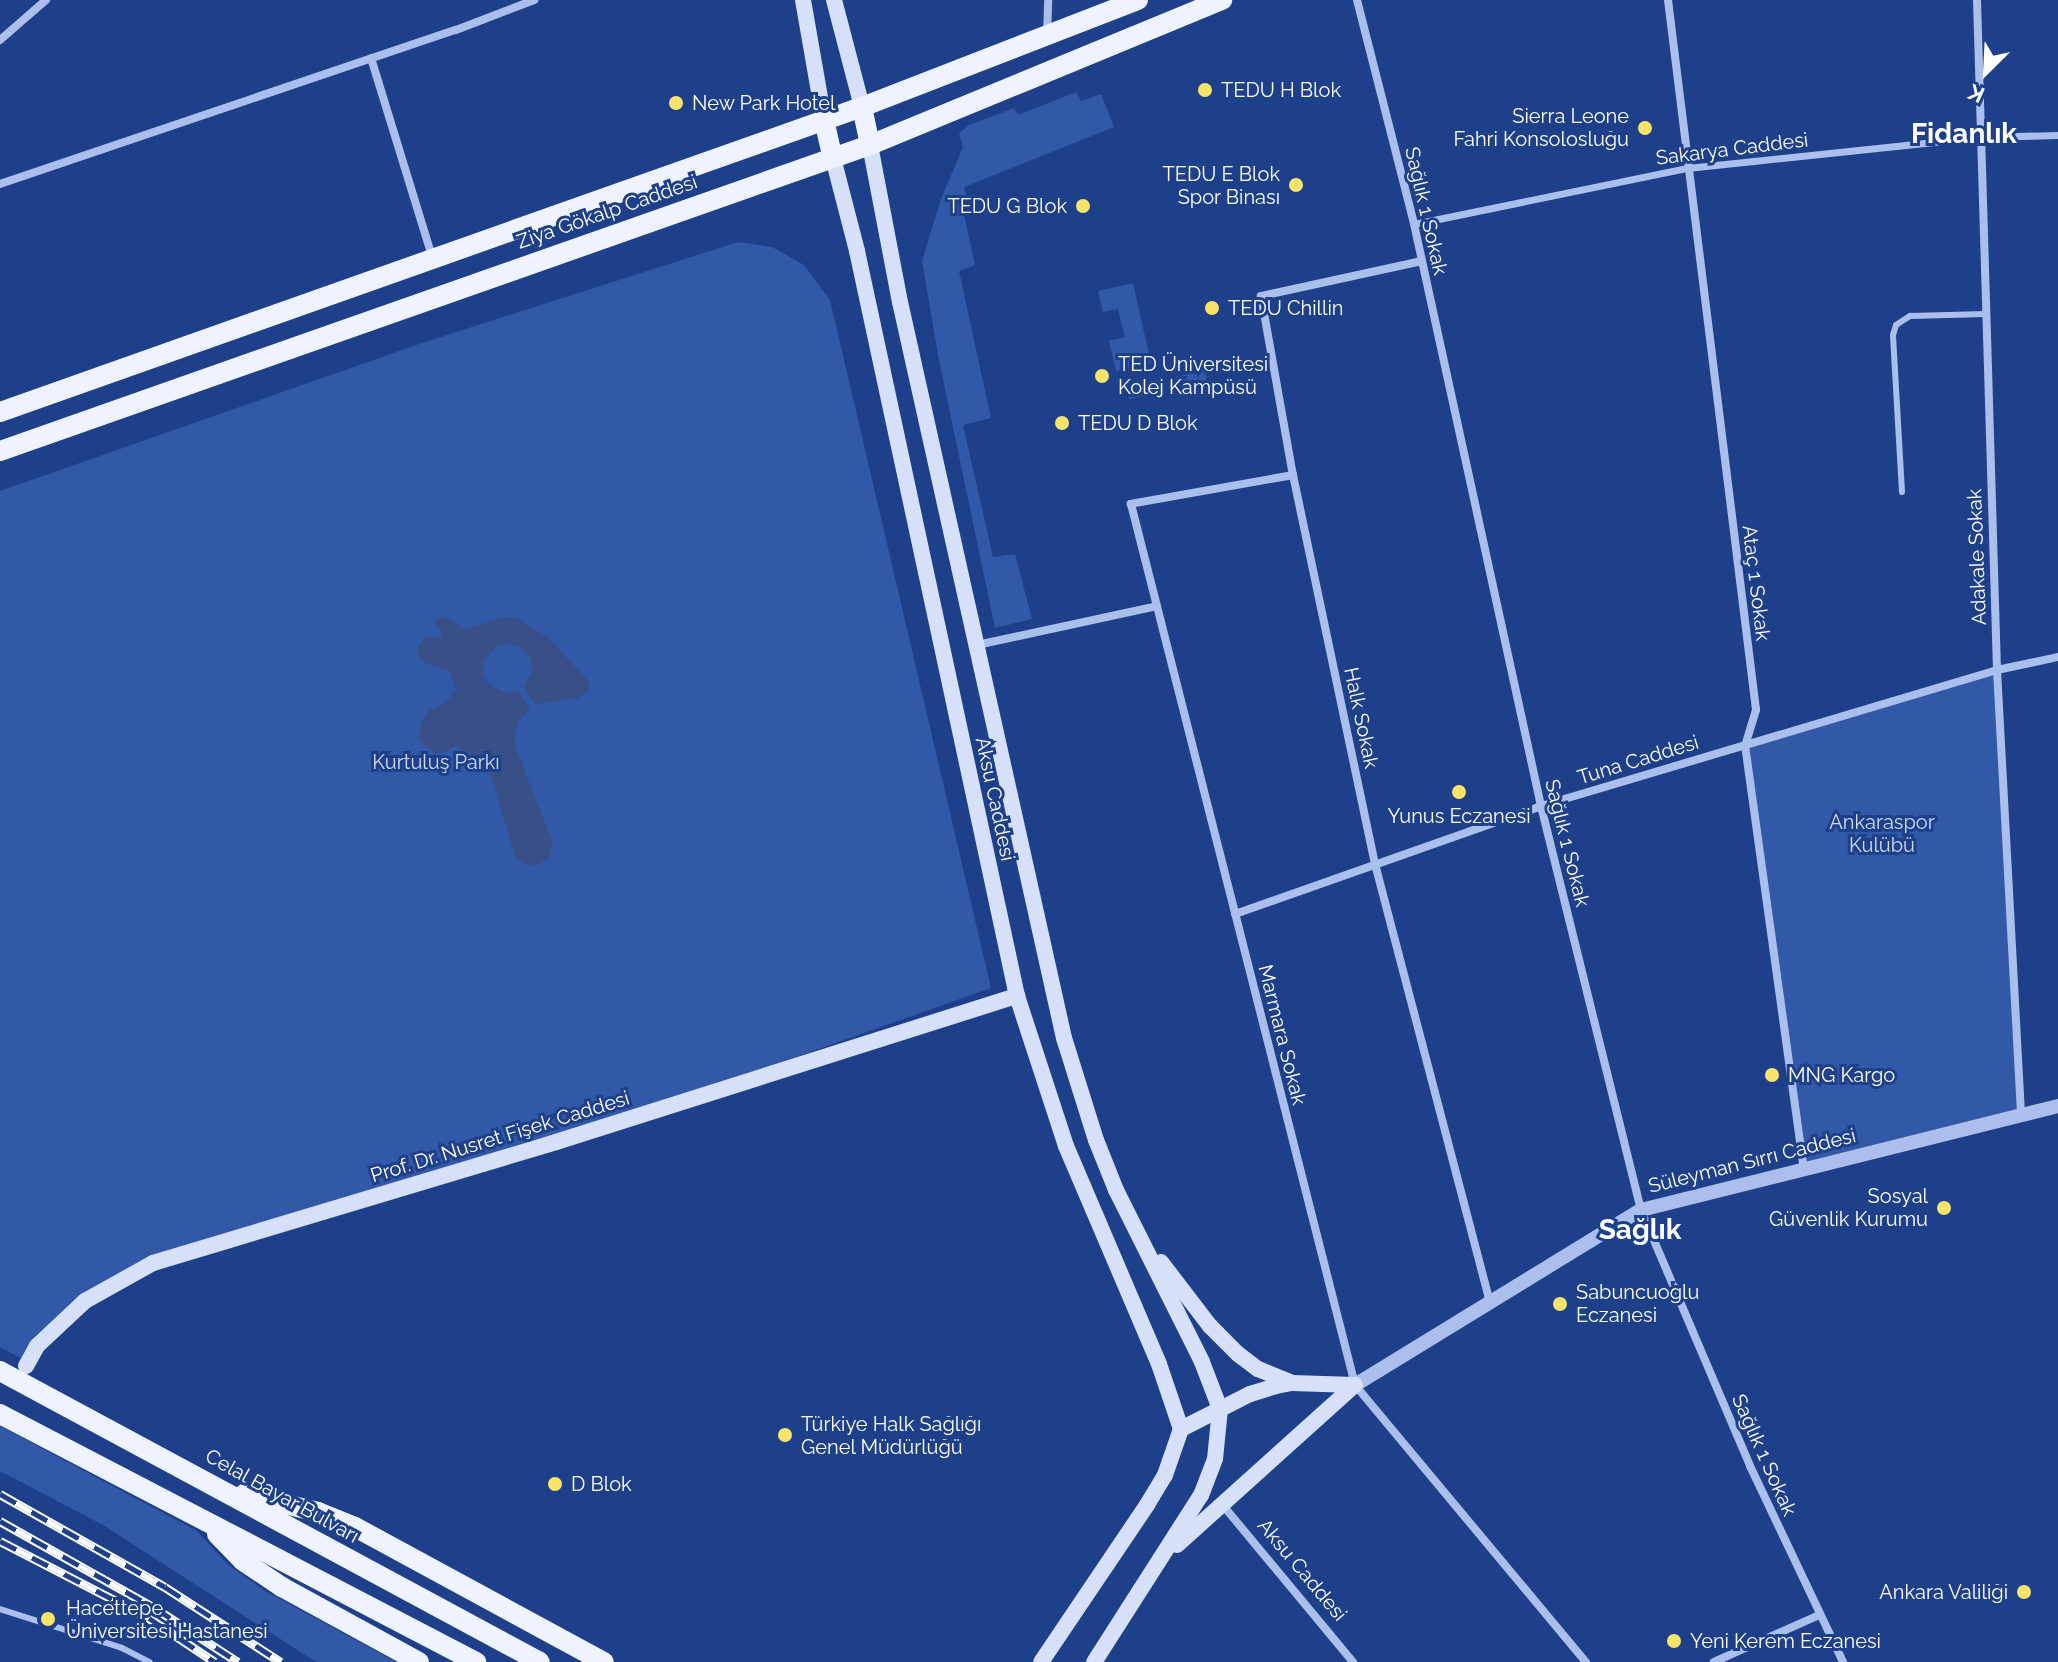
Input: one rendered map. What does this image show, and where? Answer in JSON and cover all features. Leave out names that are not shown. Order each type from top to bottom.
[{"type":"main road","points":[[803,0],[833,158]]},
{"type":"main road","points":[[834,0],[870,145]]},
{"type":"main road","name":"Ziya Gökalp Caddesi","points":[[0,412],[432,256],[862,107],[1138,0]]},
{"type":"main road","name":"Ziya Gökalp Caddesi","points":[[0,451],[870,145],[1222,0]]},
{"type":"main road","name":"Aksu Caddesi","points":[[870,145],[900,302],[1064,1038],[1096,1140],[1206,1370],[1220,1409]]},
{"type":"main road","name":"Aksu Caddesi","points":[[833,158],[857,251],[1017,996],[1066,1146],[1159,1364],[1181,1429]]},
{"type":"main road","name":"Prof. Dr. Nusret Fişek Caddesi","points":[[26,1366],[37,1346],[85,1301],[153,1263],[556,1142],[1017,996]]},
{"type":"main road","points":[[1137,1231],[1228,1345],[1258,1369],[1292,1383]]},
{"type":"main road","name":"Celal Bayar Bulvarı","points":[[0,1371],[540,1662]]},
{"type":"main road","points":[[1041,1662],[1147,1505],[1165,1475],[1181,1429],[1250,1394],[1292,1383],[1355,1385]]},
{"type":"main road","points":[[1156,1566],[1221,1503],[1355,1385]]},
{"type":"main road","points":[[1094,1662],[1156,1566],[1208,1477],[1218,1439],[1220,1409]]},
{"type":"main road","points":[[0,1414],[213,1528],[297,1568],[476,1662]]},
{"type":"main road","points":[[227,1492],[318,1512],[355,1527],[604,1662]]},
{"type":"main road","points":[[213,1528],[243,1561],[282,1587],[419,1662]]},
{"type":"street","points":[[0,40],[46,0]]},
{"type":"street","points":[[0,184],[534,0]]},
{"type":"street","points":[[1047,36],[1048,0]]},
{"type":"street","name":"Sağlık 1 Sokak","points":[[1357,0],[1414,224],[1541,806],[1641,1210],[1750,1466],[1843,1662]]},
{"type":"street","name":"Ataç 1 Sokak","points":[[1668,0],[1756,710],[1745,745],[1804,1168]]},
{"type":"street","name":"Adakale Sokak","points":[[1977,0],[1997,670],[2021,1113]]},
{"type":"street","points":[[371,58],[432,256]]},
{"type":"street","name":"Sakarya Caddesi","points":[[1414,224],[1687,168],[1981,137],[2058,135]]},
{"type":"street","name":"Halk Sokak","points":[[1422,261],[1261,296],[1293,475],[1375,864],[1490,1302]]},
{"type":"street","name":"Marmara Sokak","points":[[1293,475],[1131,504],[1355,1385],[1586,1662]]},
{"type":"street","points":[[976,645],[1157,606]]},
{"type":"street","name":"Tuna Caddesi","points":[[1235,914],[1541,806],[1997,670],[2058,657]]},
{"type":"street","name":"Süleyman Sırrı Caddesi","points":[[1355,1385],[1641,1210],[2058,1106]]},
{"type":"street","name":"Aksu Caddesi","points":[[1221,1503],[1353,1662]]},
{"type":"street","points":[[1714,1662],[1819,1615]]},
{"type":"lane","points":[[1902,492],[1893,335],[1896,325],[1910,316],[1986,314]]},
{"type":"lane","points":[[0,1609],[150,1662]]},
{"type":"green space","points":[[1076,92],[1081,101],[1101,94],[1114,127],[964,187],[969,206],[963,210],[975,265],[959,271],[991,418],[963,425],[993,557],[1015,554],[1032,619],[995,628],[939,360],[922,261],[941,199],[963,147],[959,133],[969,125],[1014,108],[1018,115]]},
{"type":"green space","name":"Kurtuluş Parkı","points":[[738,242],[772,247],[804,265],[830,300],[991,988],[556,1142],[153,1263],[85,1301],[28,1362],[0,1347],[0,491],[422,343]]},
{"type":"green space","points":[[1133,283],[1151,363],[1116,371],[1109,341],[1125,337],[1118,309],[1103,312],[1098,291]]},
{"type":"green space","points":[[1205,370],[1207,381],[1179,388],[1176,377]]},
{"type":"green space","points":[[1162,381],[1164,391],[1129,399],[1127,389]]},
{"type":"green space","name":"Ankaraspor Kulübü","points":[[1997,670],[2021,1113],[1804,1168],[1745,745]]},
{"type":"green space","points":[[0,1426],[197,1531],[227,1564],[265,1591],[396,1662],[316,1662],[103,1525],[0,1471]]},
{"type":"shaded area","points":[[443,616],[466,629],[504,617],[516,618],[548,638],[589,682],[588,691],[578,698],[535,704],[524,687],[532,670],[530,657],[521,648],[509,644],[497,646],[484,660],[483,673],[489,685],[506,693],[518,691],[530,708],[518,722],[514,743],[552,841],[550,856],[538,865],[527,866],[515,856],[488,766],[456,746],[443,753],[433,753],[419,740],[427,712],[448,701],[456,689],[449,671],[425,663],[416,651],[425,637],[441,637],[442,631],[434,621]]},
{"type":"railway","points":[[0,1494],[165,1587],[281,1662]]},
{"type":"railway","points":[[0,1521],[155,1608],[238,1662]]},
{"type":"railway","points":[[0,1541],[149,1618],[215,1662]]},
{"type":"place","name":"TEDU H Blok","points":[[1205,90]]},
{"type":"place","name":"New Park Hotel","points":[[676,103]]},
{"type":"place","name":"Sierra Leone Fahri Konsolosluğu","points":[[1645,128]]},
{"type":"place","name":"TEDU E Blok Spor Binası","points":[[1296,185]]},
{"type":"place","name":"TEDU G Blok","points":[[1083,206]]},
{"type":"place","name":"TEDU Chillin","points":[[1212,308]]},
{"type":"place","name":"TED Üniversitesi Kolej Kampüsü","points":[[1102,376]]},
{"type":"place","name":"TEDU D Blok","points":[[1062,423]]},
{"type":"place","name":"Yunus Eczanesi","points":[[1459,792]]},
{"type":"place","name":"MNG Kargo","points":[[1772,1075]]},
{"type":"place","name":"Sosyal Güvenlik Kurumu","points":[[1944,1208]]},
{"type":"place","name":"Sabuncuoğlu Eczanesi","points":[[1560,1304]]},
{"type":"place","name":"Türkiye Halk Sağlığı Genel Müdürlüğü","points":[[785,1435]]},
{"type":"place","name":"D Blok","points":[[555,1484]]},
{"type":"place","name":"Ankara Valiliği","points":[[2024,1592]]},
{"type":"place","name":"Hacettepe Üniversitesi Hastanesi","points":[[48,1619]]},
{"type":"place","name":"Yeni Kerem Eczanesi","points":[[1674,1641]]},
{"type":"district","name":"Fidanlık","points":[[1964,134]]},
{"type":"district","name":"Sağlık","points":[[1640,1230]]}]
